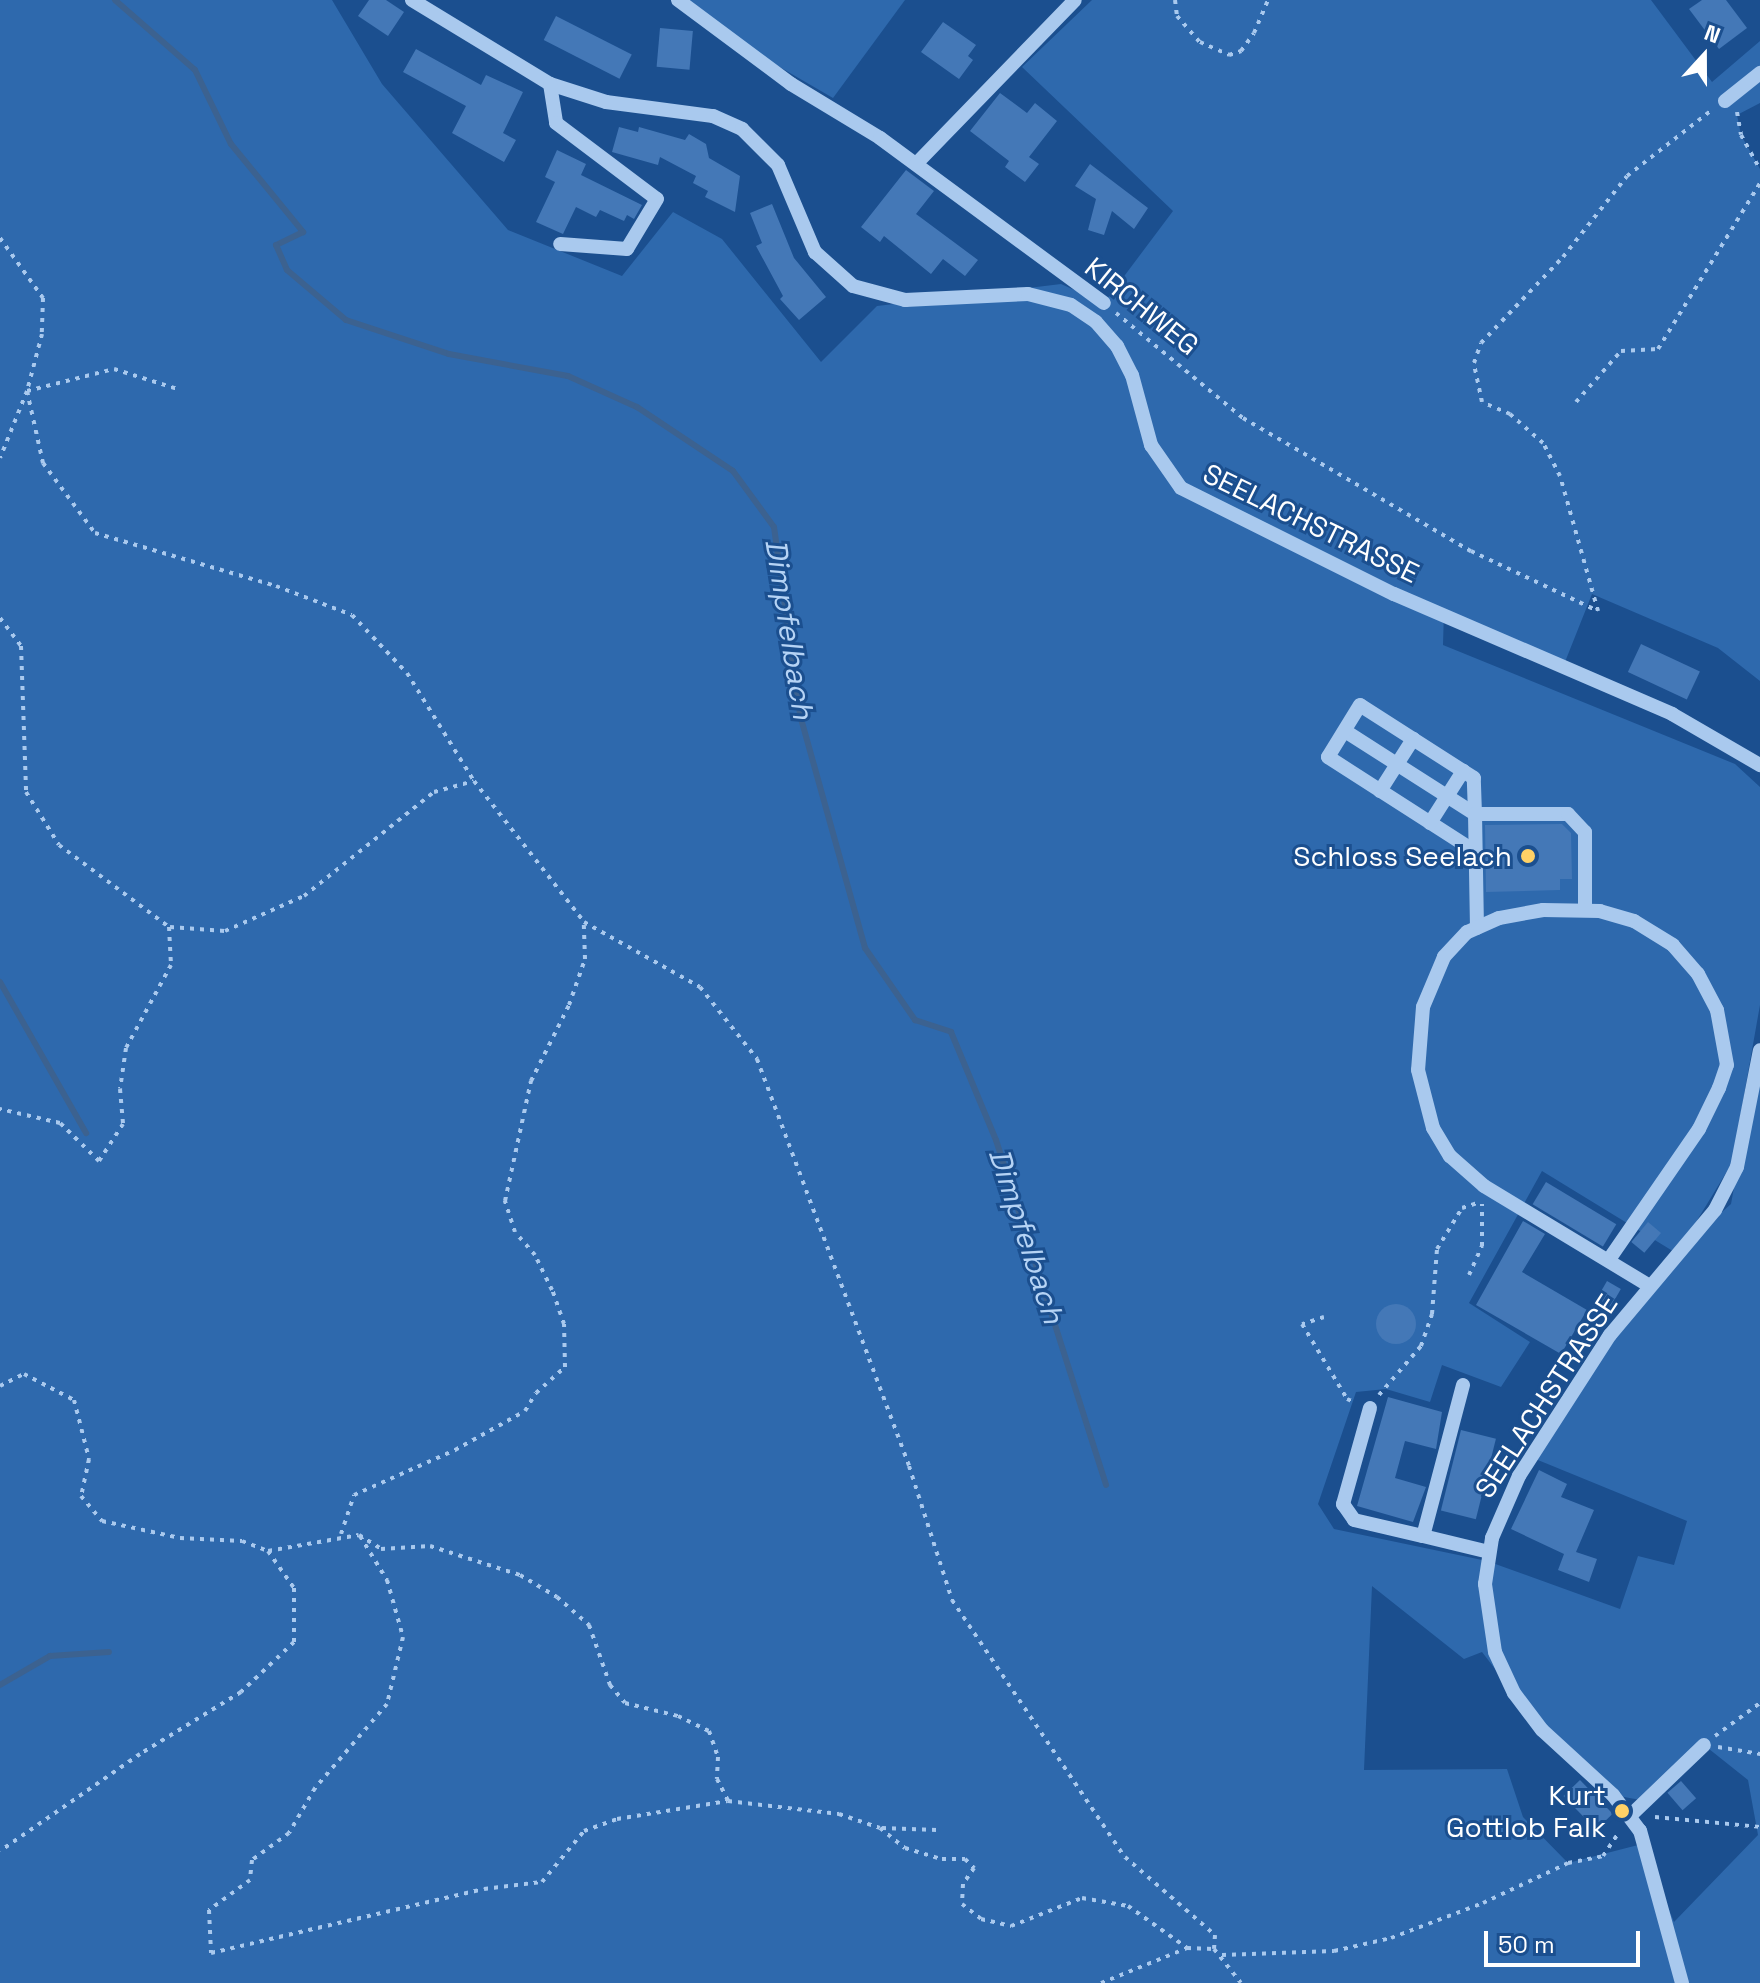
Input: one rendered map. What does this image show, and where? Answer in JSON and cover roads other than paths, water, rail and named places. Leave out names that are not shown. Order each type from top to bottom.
[{"type":"street","name":"SEELACHSTRASSE","points":[[412,0],[550,84],[606,102],[713,116],[742,129],[778,165],[815,252],[839,276],[869,293],[905,300],[1043,296],[1084,313],[1117,346],[1132,375],[1151,445],[1181,488],[1394,594],[1672,714],[1760,765]]},
{"type":"street","name":"KIRCHWEG","points":[[678,0],[791,84],[916,164],[1104,303]]},
{"type":"street","points":[[916,164],[1075,0]]},
{"type":"street","points":[[1725,101],[1760,73]]},
{"type":"street","points":[[550,84],[556,123],[657,199],[627,249],[560,244]]},
{"type":"street","points":[[1043,296],[1056,270]]},
{"type":"street","points":[[1476,852],[1328,757],[1360,705],[1474,778],[1476,852],[1477,928]]},
{"type":"street","points":[[1345,731],[1475,814],[1568,814],[1585,832],[1585,910]]},
{"type":"street","points":[[1380,791],[1413,739]]},
{"type":"street","points":[[1430,823],[1463,771]]},
{"type":"street","points":[[1610,1258],[1699,1129],[1727,1065],[1725,1037],[1698,974],[1673,945],[1634,921],[1585,910],[1543,910],[1477,928],[1444,957],[1423,1007],[1418,1070],[1433,1128],[1450,1156],[1484,1186],[1610,1258],[1650,1286]]},
{"type":"street","name":"SEELACHSTRASSE","points":[[1682,1983],[1647,1848],[1631,1815],[1542,1730],[1514,1693],[1490,1629],[1489,1552],[1498,1517],[1519,1476],[1610,1335],[1715,1210],[1737,1167],[1760,1050]]},
{"type":"street","points":[[1423,1536],[1463,1385]]},
{"type":"street","points":[[1370,1408],[1343,1504],[1354,1520],[1489,1552]]},
{"type":"street","points":[[1631,1815],[1704,1745]]},
{"type":"waterway","name":"Dimpfelbach","points":[[115,0],[195,70],[231,144],[303,232],[276,245],[287,270],[346,320],[449,354],[568,376],[637,407],[733,471],[774,527],[800,715],[865,948],[915,1020],[951,1032],[996,1140],[1106,1485]]},
{"type":"waterway","points":[[0,982],[86,1133]]},
{"type":"waterway","points":[[0,1685],[50,1656],[109,1652]]},
{"type":"place","name":"Schloss Seelach","points":[[1528,856]]},
{"type":"place","name":"Kurt Gottlob Falk","points":[[1622,1811]]}]
